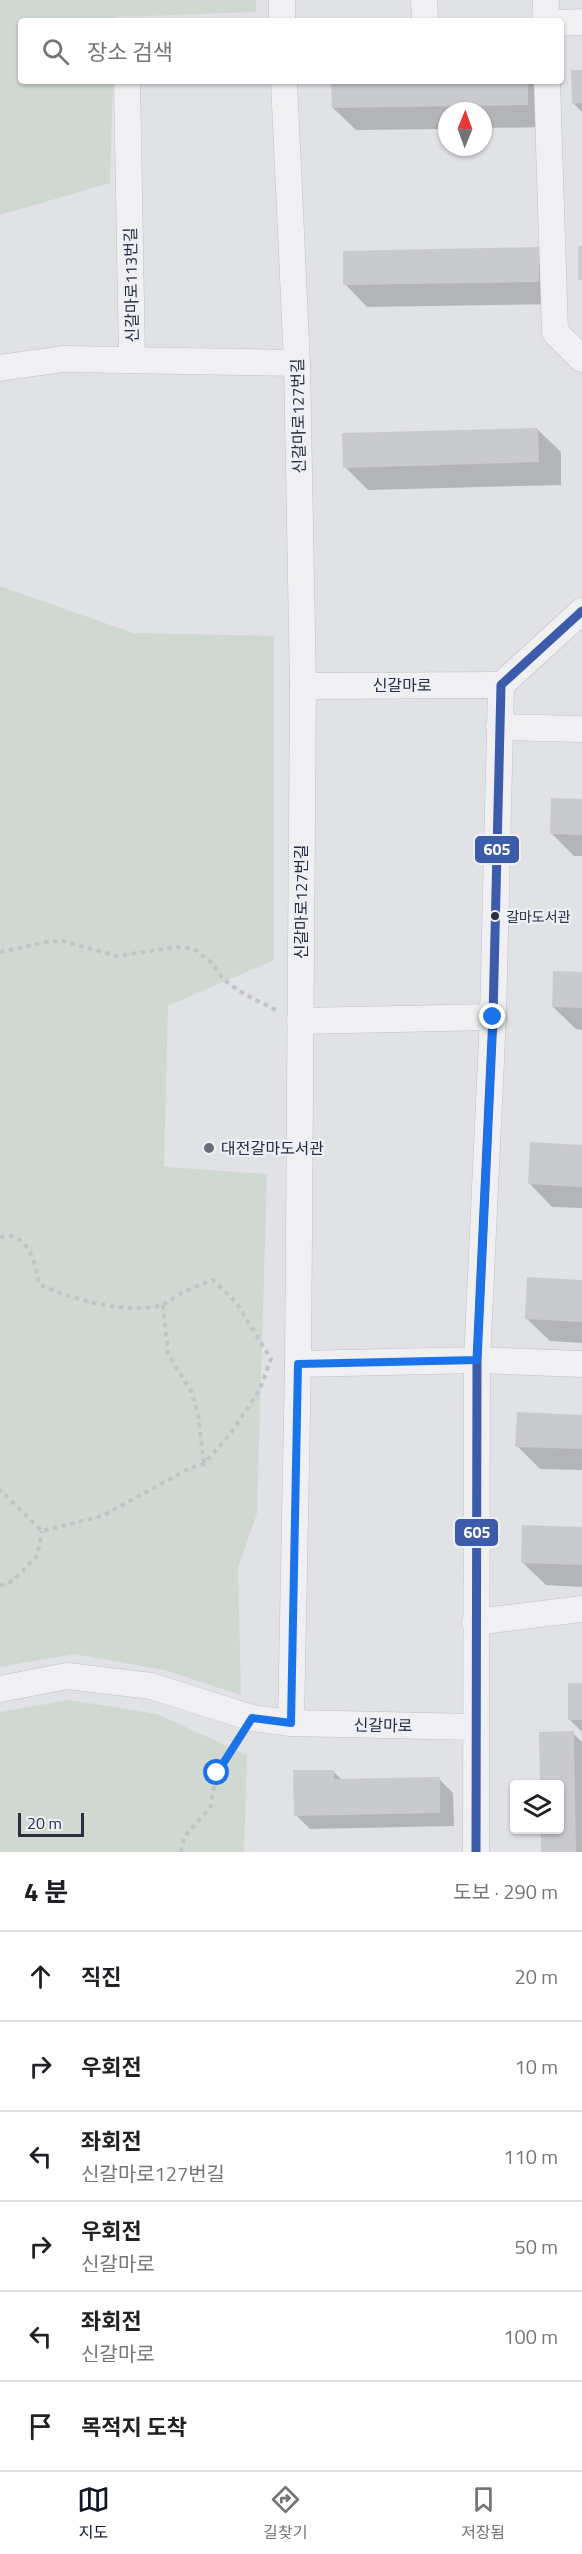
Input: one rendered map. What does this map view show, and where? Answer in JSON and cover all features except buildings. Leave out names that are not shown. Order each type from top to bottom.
[{"type":"street","points":[[282,0],[282,18]]},
{"type":"street","points":[[424,0],[425,18]]},
{"type":"street","points":[[545,18],[546,0]]},
{"type":"street","points":[[564,23],[582,22]]},
{"type":"street","name":"신갈마로113번길","points":[[128,84],[132,360],[297,363]]},
{"type":"street","name":"신갈마로127번길","points":[[284,84],[297,363],[303,686],[298,1364],[291,1723]]},
{"type":"street","points":[[547,84],[555,332],[582,359]]},
{"type":"street","points":[[0,368],[63,358],[132,360]]},
{"type":"street","points":[[476,1852],[477,1360],[493,1017],[501,685],[582,611]]},
{"type":"street","name":"신갈마로","points":[[303,686],[501,685]]},
{"type":"street","points":[[499,727],[582,729]]},
{"type":"street","points":[[300,1022],[493,1017]]},
{"type":"street","points":[[298,1364],[477,1360],[582,1364]]},
{"type":"street","points":[[475,1622],[582,1609]]},
{"type":"street","name":"신갈마로","points":[[0,1689],[68,1676],[151,1686],[252,1718],[291,1723],[475,1727]]},
{"type":"path","points":[[0,952],[47,942],[63,942],[117,956],[177,947],[194,949],[211,962],[224,980],[244,994],[300,1022]]},
{"type":"path","points":[[0,1237],[8,1235],[25,1243],[35,1261],[39,1284],[57,1293],[112,1305],[142,1308],[163,1305],[182,1293],[213,1280],[236,1302],[271,1359],[260,1391],[230,1434],[204,1464],[190,1468],[102,1516],[42,1531]]},
{"type":"path","points":[[163,1305],[168,1354],[192,1393],[198,1415],[204,1464]]},
{"type":"path","points":[[0,1490],[42,1531]]},
{"type":"path","points":[[0,1586],[12,1581],[37,1556],[42,1531]]},
{"type":"path","points":[[181,1852],[183,1837],[210,1808],[217,1773],[252,1718]]},
{"type":"shaded area","points":[[0,0],[256,0],[256,12],[116,18],[18,18],[18,84],[113,84],[110,183],[0,215]]},
{"type":"shaded area","points":[[0,586],[133,633],[274,636],[274,960],[168,1006],[164,1167],[267,1174],[257,1513],[238,1568],[241,1695],[164,1670],[74,1654],[0,1667]]},
{"type":"shaded area","points":[[69,1700],[157,1714],[247,1755],[244,1852],[0,1852],[0,1712]]},
{"type":"transit line","name":"605","points":[[476,1852],[477,1360],[493,1017],[501,685],[582,611]]},
{"type":"place","name":"갈마도서관","points":[[495,916]]},
{"type":"place","name":"대전갈마도서관","points":[[209,1148]]},
{"type":"route","points":[[217,1773],[252,1718],[291,1723],[298,1364],[477,1360],[493,1017]]}]
